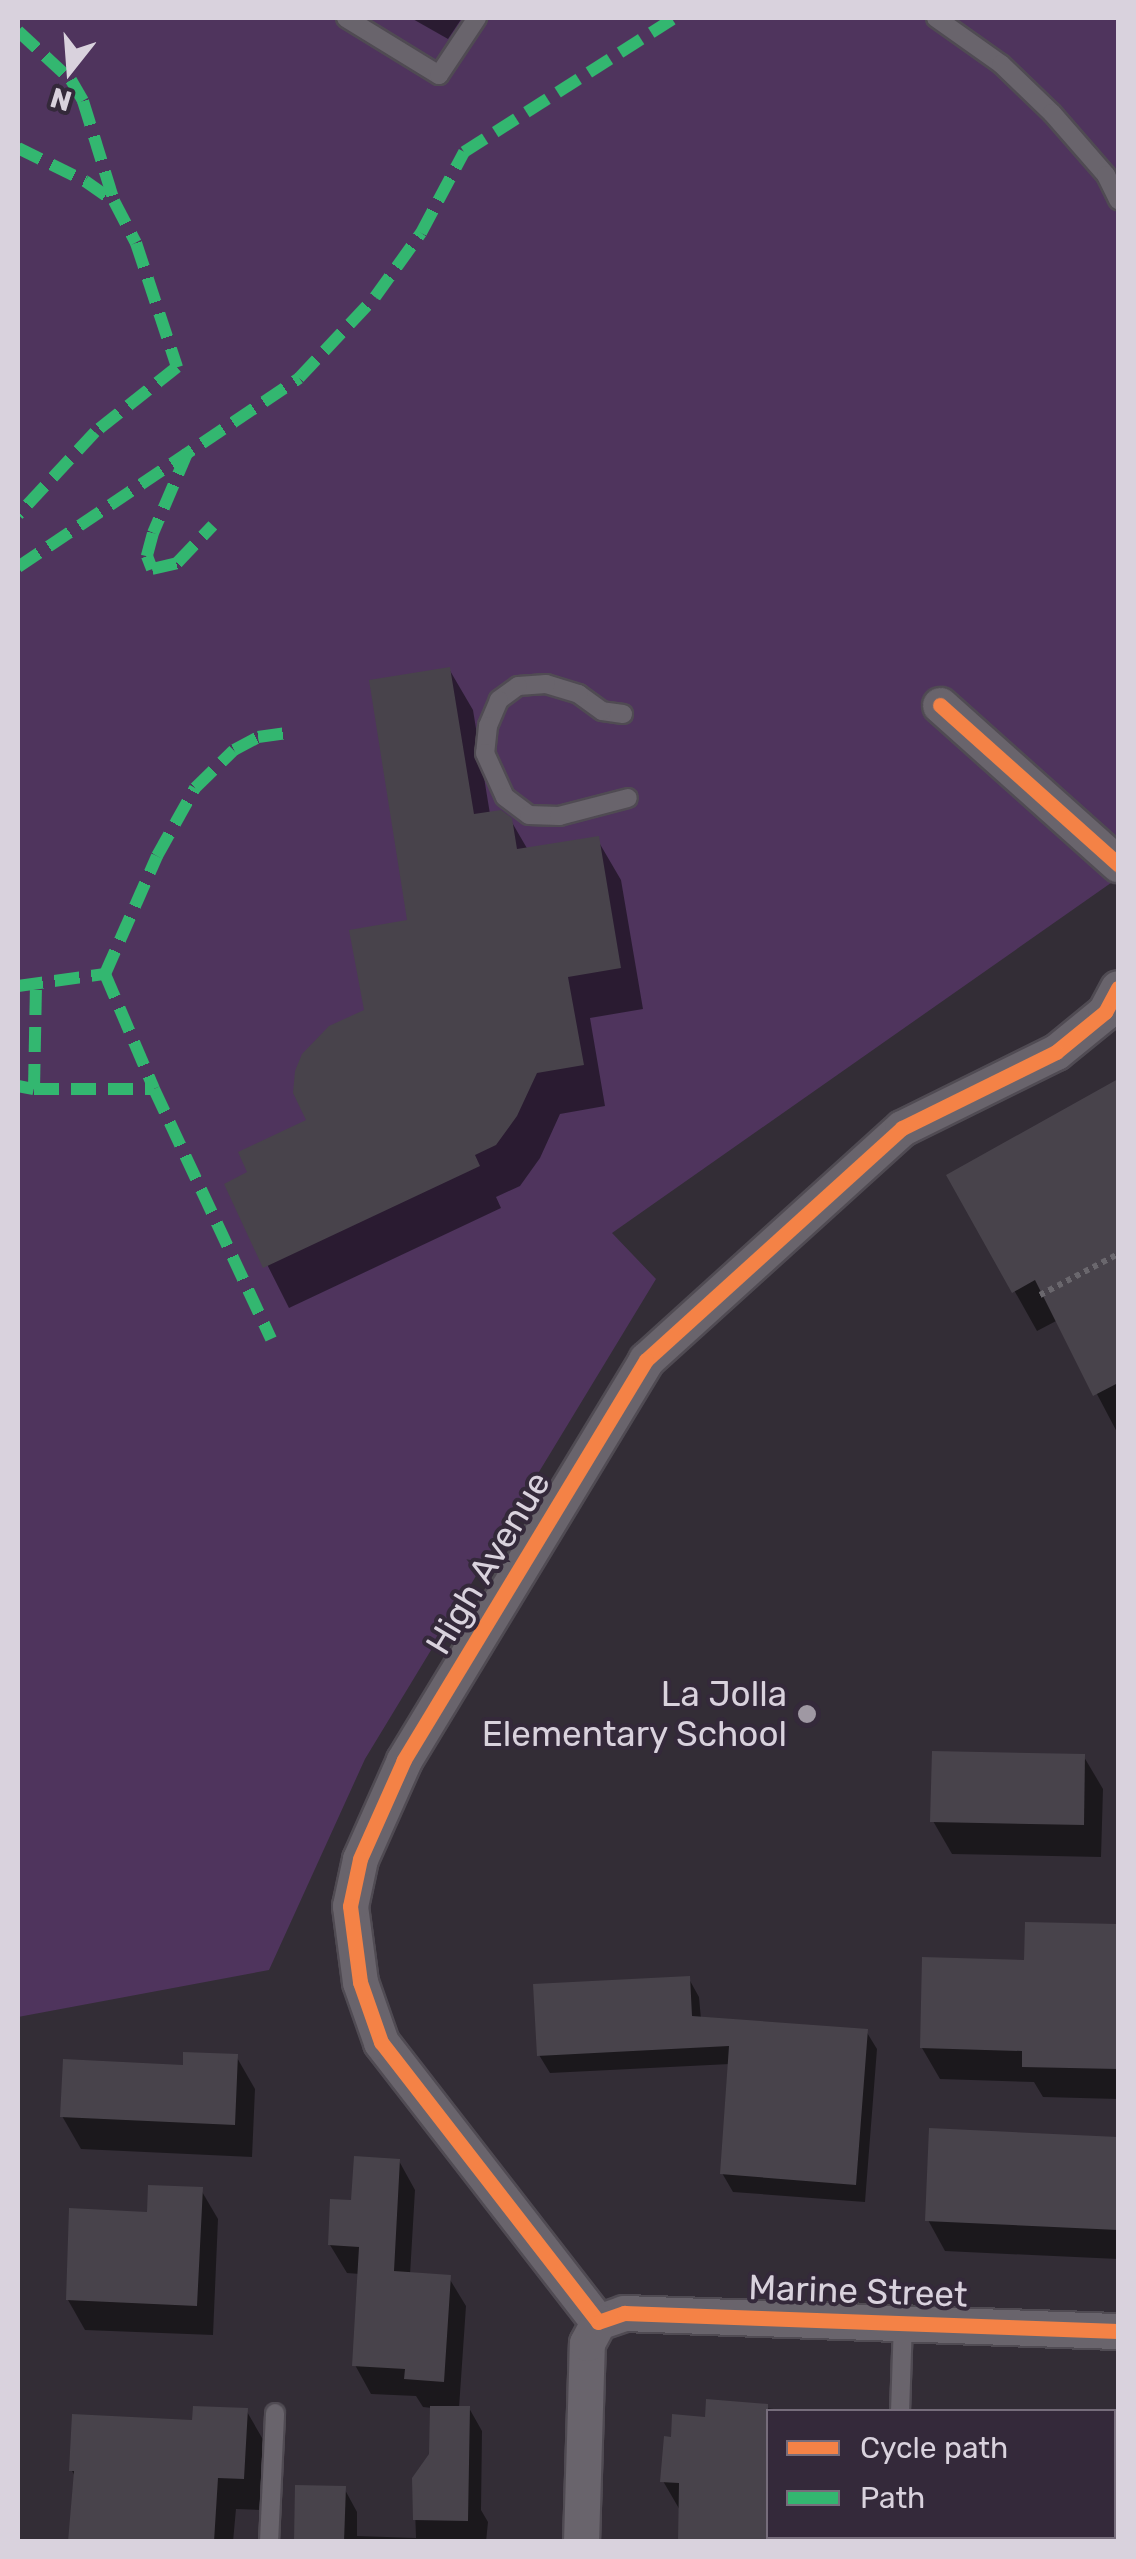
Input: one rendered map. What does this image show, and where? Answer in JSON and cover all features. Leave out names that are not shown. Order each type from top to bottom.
[{"type":"street","points":[[940,705],[1118,864]]},
{"type":"street","name":"High Avenue","points":[[598,2322],[380,2042],[360,1982],[350,1906],[360,1859],[404,1760],[646,1360],[902,1128],[1056,1052],[1105,1012],[1118,988]]},
{"type":"street","name":"Marine Street","points":[[598,2322],[624,2313],[1118,2331]]},
{"type":"street","points":[[581,2542],[587,2342],[598,2322]]},
{"type":"lane","points":[[346,18],[439,75],[477,18]]},
{"type":"lane","points":[[936,18],[1001,64],[1052,113],[1106,175],[1118,200]]},
{"type":"lane","points":[[623,714],[602,712],[579,694],[546,684],[518,686],[499,700],[488,726],[485,752],[505,797],[529,815],[559,816],[628,798]]},
{"type":"lane","points":[[900,2409],[904,2322]]},
{"type":"lane","points":[[269,2542],[275,2413]]},
{"type":"path","points":[[1040,1295],[1118,1254]]},
{"type":"shaded area","points":[[18,18],[1118,18],[1118,878],[612,1233],[656,1279],[365,1759],[269,1970],[18,2017]]},
{"type":"building","points":[[450,667],[474,814],[501,810],[512,818],[517,849],[599,836],[621,968],[568,977],[584,1065],[537,1073],[517,1116],[496,1145],[475,1155],[480,1166],[263,1268],[224,1184],[247,1172],[238,1152],[306,1120],[293,1093],[302,1054],[329,1026],[364,1010],[349,930],[407,920],[369,680]]},
{"type":"building","points":[[1118,1079],[1118,1383],[1093,1396],[1035,1280],[1012,1293],[946,1175]]},
{"type":"building","points":[[932,1751],[1085,1754],[1084,1825],[930,1822]]},
{"type":"building","points":[[1025,1922],[1118,1924],[1118,2069],[1022,2067],[1022,2051],[920,2048],[922,1957],[1024,1960]]},
{"type":"building","points":[[690,1976],[692,2016],[868,2029],[856,2185],[720,2174],[729,2046],[537,2056],[533,1984]]},
{"type":"building","points":[[183,2052],[238,2054],[235,2125],[60,2117],[63,2059],[183,2065]]},
{"type":"building","points":[[929,2128],[1118,2137],[1118,2230],[925,2221]]},
{"type":"building","points":[[354,2156],[400,2159],[394,2271],[451,2275],[444,2382],[404,2379],[405,2369],[352,2366],[359,2247],[328,2245],[330,2199],[351,2200]]},
{"type":"building","points":[[148,2185],[203,2187],[197,2306],[66,2300],[69,2208],[147,2212]]},
{"type":"building","points":[[706,2399],[768,2404],[768,2542],[678,2542],[679,2483],[660,2482],[664,2436],[671,2437],[672,2414],[705,2417]]},
{"type":"building","points":[[193,2406],[248,2408],[244,2479],[218,2478],[214,2542],[68,2542],[74,2471],[69,2471],[72,2414],[192,2420]]},
{"type":"building","points":[[430,2406],[470,2406],[468,2521],[413,2520],[412,2478],[429,2454]]},
{"type":"building","points":[[295,2485],[346,2486],[344,2542],[294,2542]]},
{"type":"marked path","points":[[18,567],[299,378],[375,297],[421,233],[464,152],[674,18]]},
{"type":"marked path","points":[[18,31],[71,80],[83,101],[114,201],[136,243],[177,367],[95,432],[18,515]]},
{"type":"marked path","points":[[18,148],[85,181],[114,201]]},
{"type":"marked path","points":[[188,451],[153,533],[147,556],[152,569],[177,563],[213,525]]},
{"type":"marked path","points":[[18,986],[105,974],[157,856],[195,788],[234,750],[258,737],[287,733]]},
{"type":"marked path","points":[[105,974],[154,1089]]},
{"type":"marked path","points":[[18,1086],[34,1089],[36,987]]},
{"type":"marked path","points":[[34,1089],[154,1089],[271,1339]]},
{"type":"cycle path","points":[[940,705],[1118,864]]},
{"type":"cycle path","points":[[1118,988],[1105,1012],[1056,1052],[902,1128],[646,1360],[404,1760],[360,1859],[350,1906],[360,1982],[381,2042],[598,2322],[624,2313],[1118,2331]]},
{"type":"place","name":"La Jolla Elementary School","points":[[807,1714]]}]
